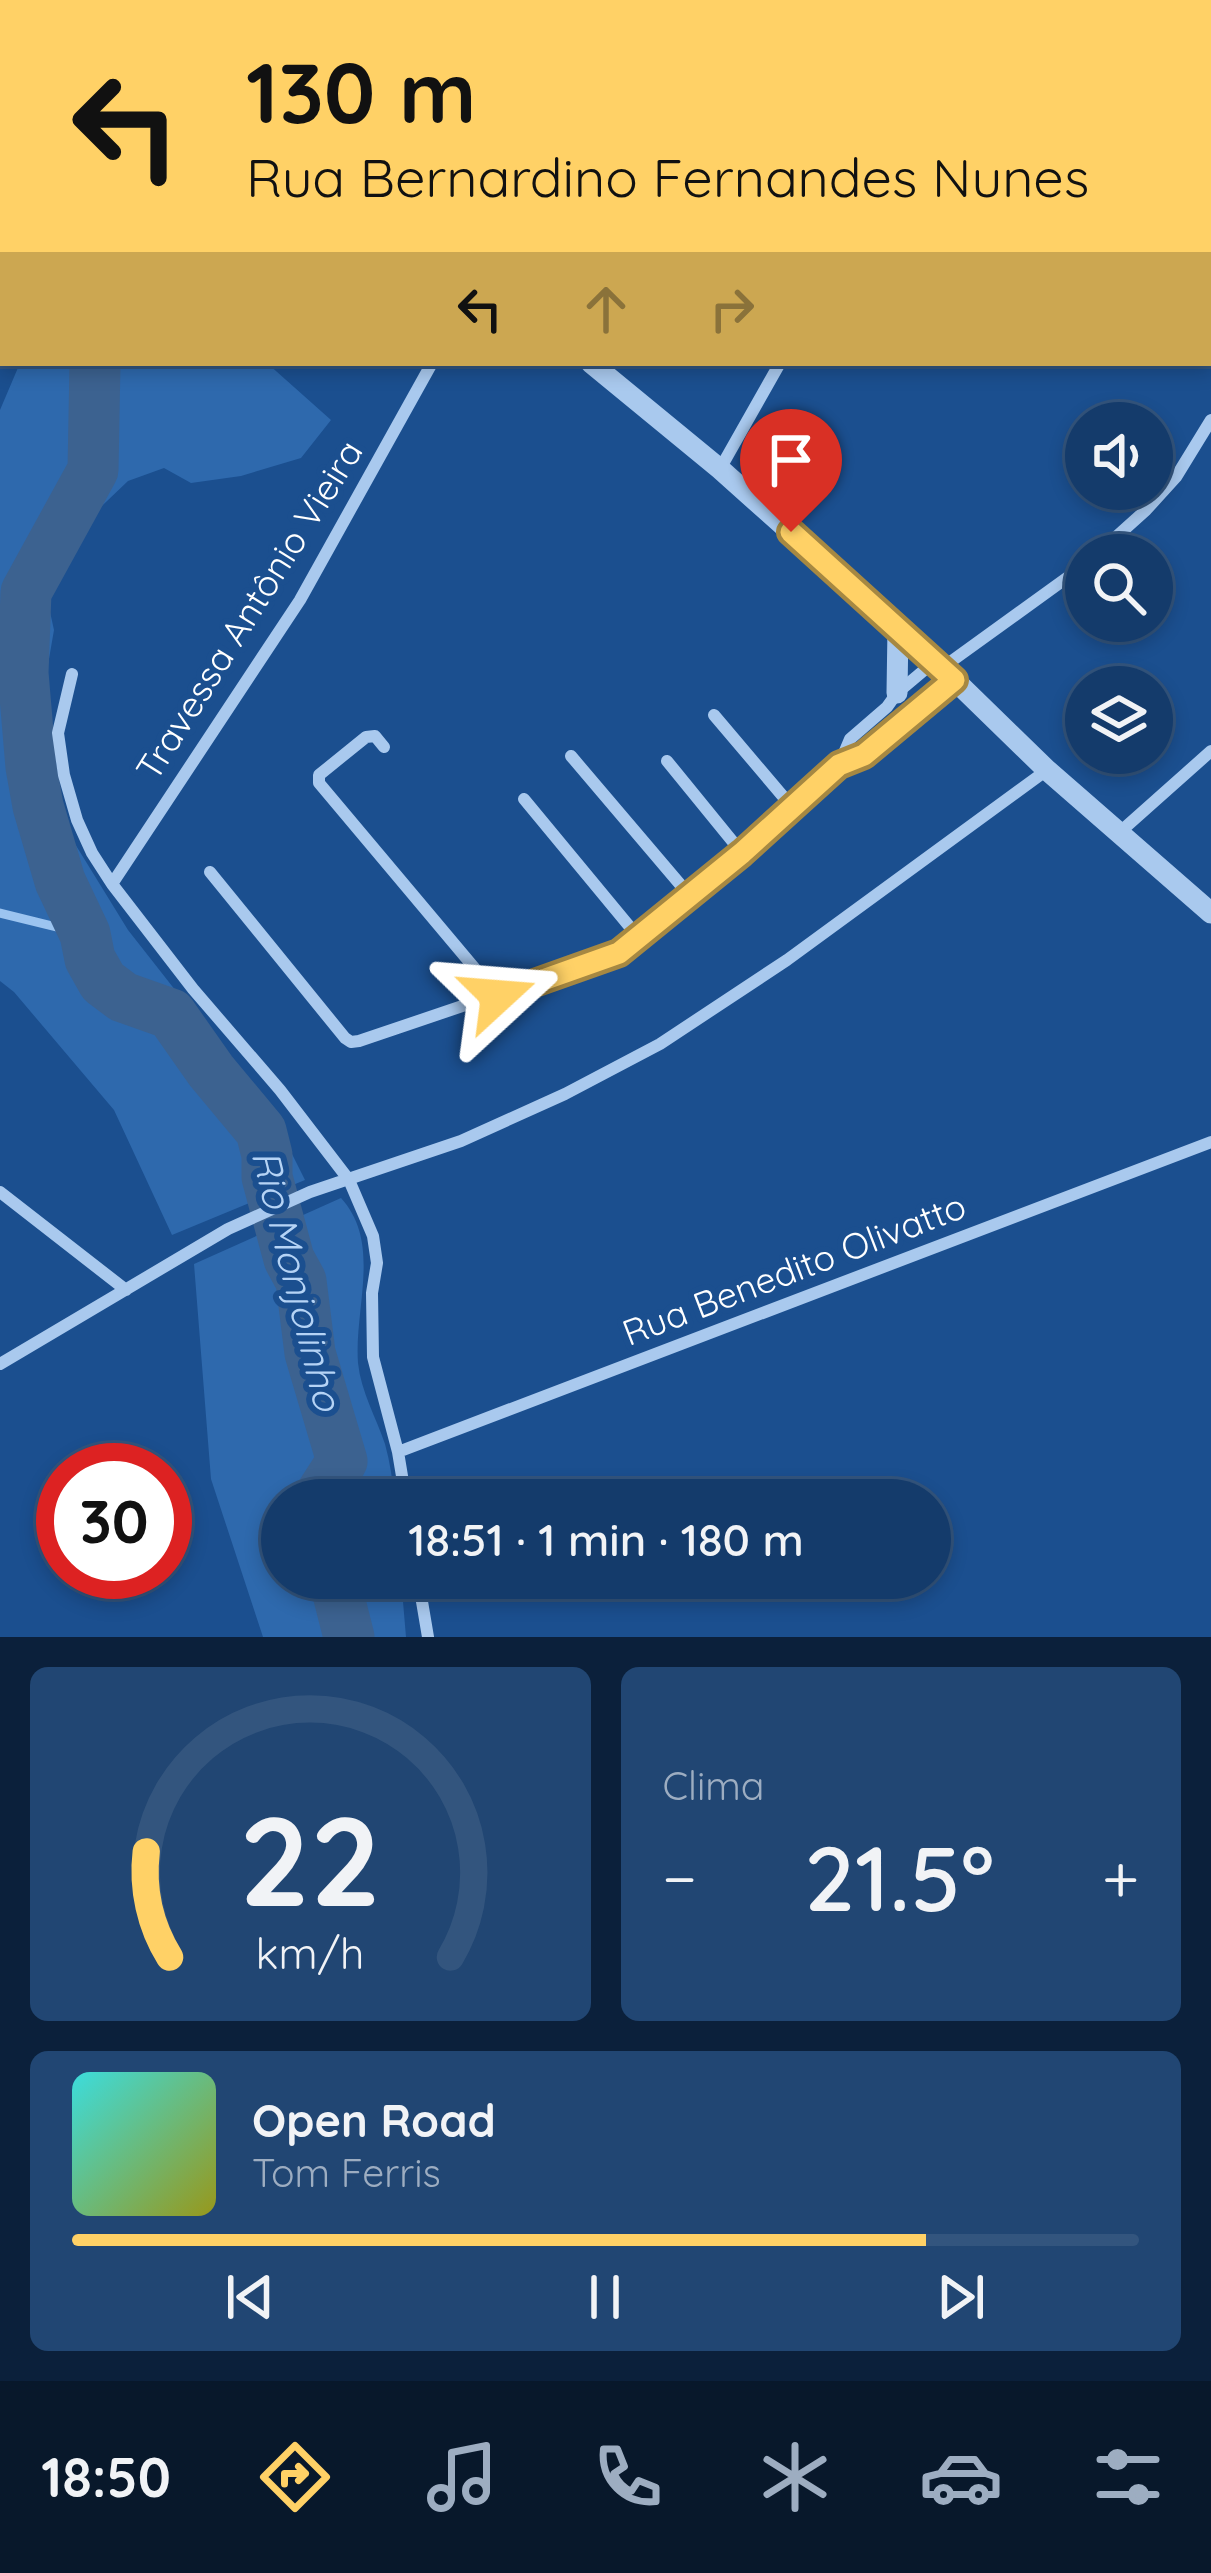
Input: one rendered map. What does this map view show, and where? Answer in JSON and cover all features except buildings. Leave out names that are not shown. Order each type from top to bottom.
[{"type":"street","name":"Travessa Antônio Vieira","points":[[112,884],[300,600],[430,366]]},
{"type":"street","points":[[595,366],[720,469],[944,670],[1046,770],[1211,914]]},
{"type":"street","points":[[720,469],[778,366]]},
{"type":"street","points":[[1119,534],[1176,476],[1211,420]]},
{"type":"street","points":[[210,872],[351,1042],[498,996],[619,953],[742,853],[839,765],[864,755],[944,670],[1065,580]]},
{"type":"street","points":[[897,693],[898,628]]},
{"type":"street","points":[[839,765],[850,740],[897,693],[944,670]]},
{"type":"street","points":[[72,674],[58,733],[76,820],[92,853],[194,989],[349,1180],[373,1236],[377,1263],[373,1357],[402,1479]]},
{"type":"street","points":[[714,715],[792,808]]},
{"type":"street","points":[[384,747],[375,736],[366,737],[319,776],[320,783],[498,996]]},
{"type":"street","points":[[1120,832],[1211,751]]},
{"type":"street","points":[[571,756],[690,896]]},
{"type":"street","points":[[667,760],[742,853]]},
{"type":"street","points":[[0,1364],[228,1229],[310,1192],[461,1141],[660,1044],[787,960],[1046,770]]},
{"type":"street","points":[[524,799],[639,938]]},
{"type":"street","name":"Rua Benedito Olivatto","points":[[398,1452],[1211,1142]]},
{"type":"street","points":[[0,1192],[126,1289]]},
{"type":"street","points":[[422,1599],[428,1637]]},
{"type":"shaded area","points":[[19,366],[270,366],[331,420],[301,458],[241,476],[191,483],[164,468],[128,481],[84,523],[45,589],[54,630],[42,743],[56,813],[128,930],[271,1112],[305,1180],[172,1235],[114,1110],[0,981],[0,410]]},
{"type":"shaded area","points":[[341,1198],[353,1216],[363,1255],[358,1363],[392,1479],[261,1479],[261,1599],[403,1599],[406,1637],[263,1637],[211,1479],[194,1264]]},
{"type":"waterway","name":"Rio Monjolinho","points":[[95,366],[93,470],[26,592],[23,673],[38,806],[60,881],[103,982],[123,997],[171,1014],[261,1131],[267,1177],[289,1259],[301,1281],[310,1353],[342,1461],[330,1479]]},
{"type":"waterway","points":[[0,913],[85,934]]},
{"type":"waterway","name":"Rio Monjolinho","points":[[339,1599],[349,1637]]},
{"type":"route","points":[[498,996],[619,953],[742,853],[839,765],[864,755],[954,680],[791,532]]}]
